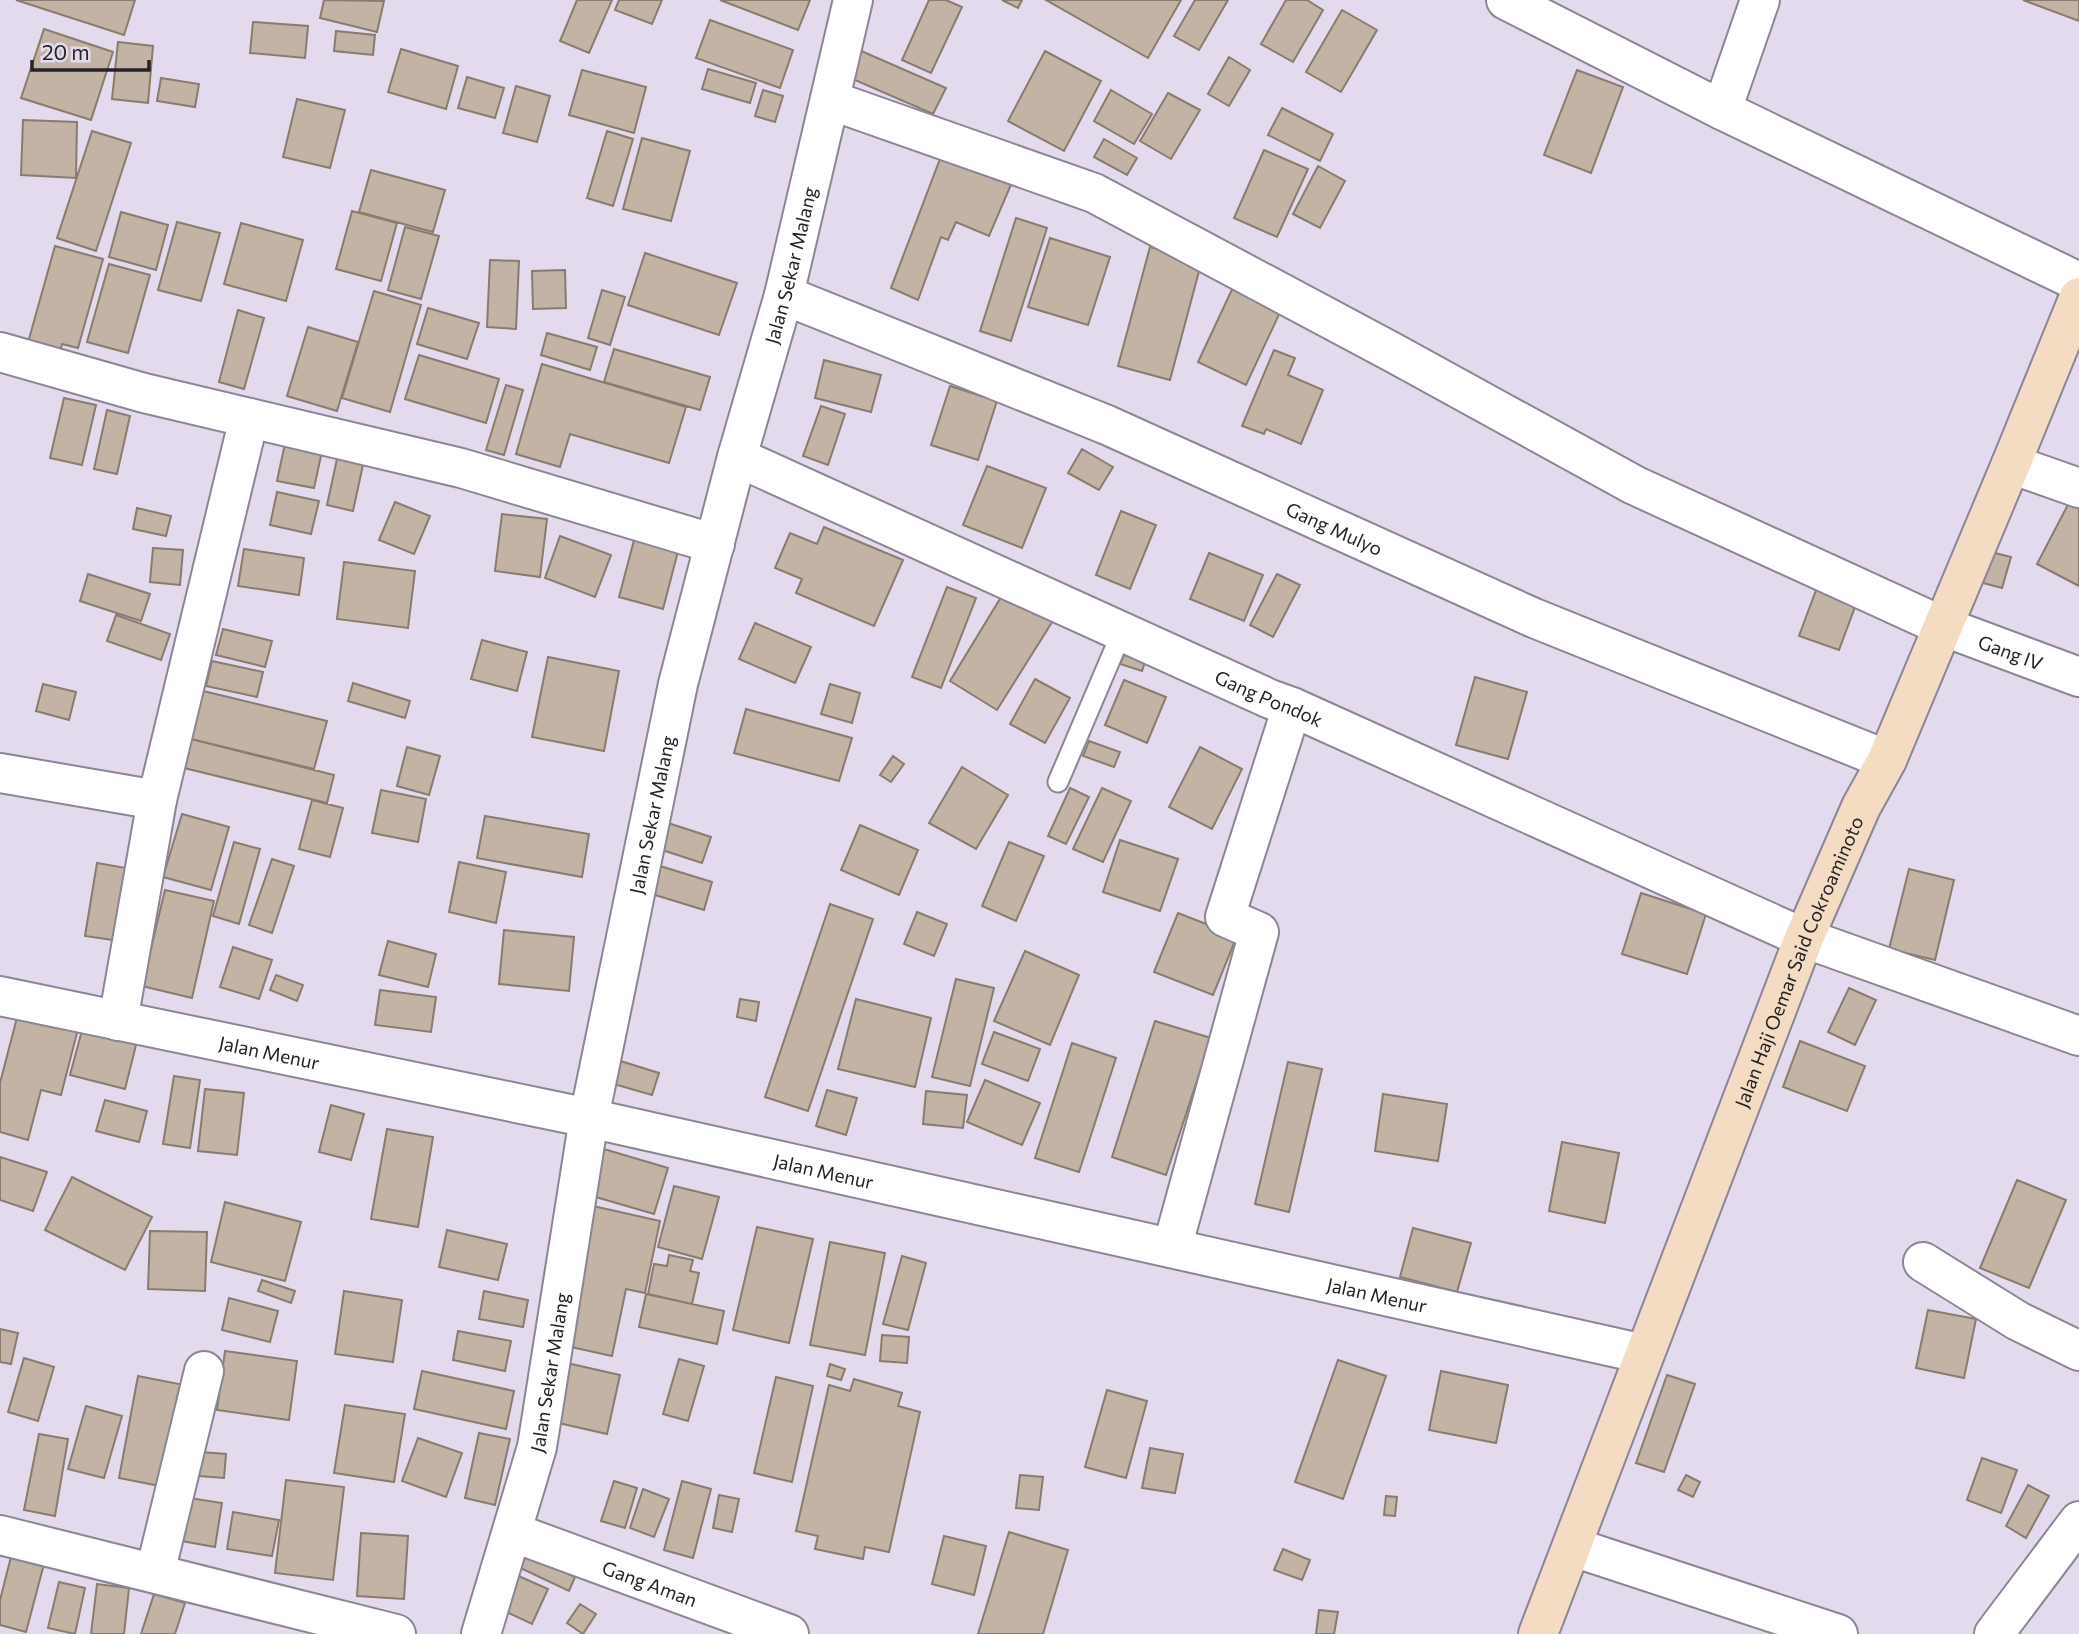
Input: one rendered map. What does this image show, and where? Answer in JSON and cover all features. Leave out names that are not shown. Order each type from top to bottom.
[{"type":"main road","name":"Jalan Haji Oemar Said Cokroaminoto","points":[[1538,1634],[1804,938],[1861,807],[1887,760],[2079,297]]},
{"type":"street","name":"Jalan Sekar Malang","points":[[481,1634],[537,1447],[590,1118],[678,684],[737,457],[784,295],[853,0]]},
{"type":"street","points":[[1506,0],[1722,110],[2079,282]]},
{"type":"street","points":[[1722,110],[1760,0]]},
{"type":"street","name":"Gang IV","points":[[830,100],[1094,193],[1634,485],[1942,626],[2079,677]]},
{"type":"street","name":"Gang Mulyo","points":[[784,295],[1107,425],[1534,618],[1887,760]]},
{"type":"street","points":[[0,352],[144,393],[461,468],[715,544]]},
{"type":"street","points":[[118,1021],[157,800],[249,418]]},
{"type":"street","name":"Gang Pondok","points":[[737,457],[1804,938],[2079,1036]]},
{"type":"street","points":[[2011,464],[2079,488]]},
{"type":"street","points":[[1172,1248],[1259,932],[1225,917],[1292,707]]},
{"type":"street","points":[[0,773],[157,800]]},
{"type":"street","name":"Jalan Menur","points":[[0,996],[590,1118],[1644,1354]]},
{"type":"street","points":[[1923,1262],[2018,1321],[2079,1351]]},
{"type":"street","points":[[155,1573],[204,1371]]},
{"type":"street","points":[[1994,1634],[2079,1521]]},
{"type":"street","name":"Gang Aman","points":[[512,1532],[789,1634]]},
{"type":"street","points":[[0,1535],[396,1634]]},
{"type":"street","points":[[1573,1547],[1838,1634]]},
{"type":"lane","points":[[1058,782],[1122,632]]},
{"type":"building","points":[[16,0],[135,0],[124,35]]},
{"type":"building","points":[[324,0],[384,1],[377,32],[320,18]]},
{"type":"building","points":[[577,0],[612,0],[589,53],[560,41]]},
{"type":"building","points":[[619,0],[662,0],[652,24],[615,10]]},
{"type":"building","points":[[720,0],[810,0],[798,30]]},
{"type":"building","points":[[929,0],[946,0],[962,7],[931,73],[902,60]]},
{"type":"building","points":[[1002,0],[1022,0],[1018,8]]},
{"type":"building","points":[[1046,0],[1181,0],[1148,58]]},
{"type":"building","points":[[1195,0],[1228,0],[1199,50],[1174,36]]},
{"type":"building","points":[[1286,0],[1307,0],[1323,10],[1293,62],[1261,44]]},
{"type":"building","points":[[2023,0],[2079,0],[2079,21]]},
{"type":"building","points":[[1342,10],[1377,30],[1341,92],[1306,72]]},
{"type":"building","points":[[710,20],[793,50],[780,88],[696,58]]},
{"type":"building","points":[[253,22],[308,26],[305,58],[250,53]]},
{"type":"building","points":[[44,29],[113,52],[91,120],[21,98]]},
{"type":"building","points":[[336,31],[375,35],[373,55],[334,51]]},
{"type":"building","points":[[118,42],[153,46],[148,103],[112,99]]},
{"type":"building","points":[[401,49],[458,66],[446,109],[388,92]]},
{"type":"building","points":[[859,50],[946,88],[933,114],[848,77]]},
{"type":"building","points":[[1045,51],[1101,81],[1064,151],[1008,121]]},
{"type":"building","points":[[1229,57],[1250,70],[1229,106],[1208,94]]},
{"type":"building","points":[[708,69],[756,83],[750,103],[702,89]]},
{"type":"building","points":[[582,70],[646,87],[634,133],[569,115]]},
{"type":"building","points":[[1577,70],[1623,87],[1591,173],[1544,155]]},
{"type":"building","points":[[467,77],[504,88],[495,118],[458,108]]},
{"type":"building","points":[[161,78],[199,84],[195,107],[157,101]]},
{"type":"building","points":[[516,86],[550,96],[537,142],[503,133]]},
{"type":"building","points":[[763,90],[783,96],[775,122],[755,116]]},
{"type":"building","points":[[1111,90],[1152,114],[1134,144],[1094,121]]},
{"type":"building","points":[[1168,93],[1200,110],[1171,159],[1140,141]]},
{"type":"building","points":[[297,99],[345,110],[330,168],[283,157]]},
{"type":"building","points":[[1282,108],[1333,134],[1320,161],[1268,135]]},
{"type":"building","points":[[23,120],[77,122],[76,178],[21,175]]},
{"type":"building","points":[[92,131],[131,143],[96,251],[57,238]]},
{"type":"building","points":[[607,131],[633,139],[613,206],[587,198]]},
{"type":"building","points":[[642,138],[690,151],[671,221],[623,209]]},
{"type":"building","points":[[1104,139],[1137,158],[1127,175],[1094,157]]},
{"type":"building","points":[[946,143],[1016,173],[989,236],[956,222],[948,240],[941,237],[918,300],[891,288]]},
{"type":"building","points":[[1264,150],[1308,169],[1277,237],[1234,218]]},
{"type":"building","points":[[1318,166],[1345,181],[1320,228],[1293,214]]},
{"type":"building","points":[[371,170],[445,190],[433,232],[359,212]]},
{"type":"building","points":[[352,211],[397,223],[381,281],[336,269]]},
{"type":"building","points":[[121,212],[168,225],[156,270],[109,257]]},
{"type":"building","points":[[1016,218],[1047,228],[1011,341],[980,331]]},
{"type":"building","points":[[177,222],[220,233],[201,301],[158,290]]},
{"type":"building","points":[[241,223],[303,240],[286,301],[224,284]]},
{"type":"building","points":[[405,227],[439,236],[421,299],[388,290]]},
{"type":"building","points":[[1050,238],[1110,257],[1088,325],[1028,307]]},
{"type":"building","points":[[55,246],[103,259],[78,348],[62,344],[59,355],[27,346]]},
{"type":"building","points":[[1150,247],[1202,260],[1170,380],[1118,366]]},
{"type":"building","points":[[645,253],[737,283],[719,335],[628,305]]},
{"type":"building","points":[[490,260],[519,261],[516,329],[487,327]]},
{"type":"building","points":[[109,264],[150,275],[128,353],[87,342]]},
{"type":"building","points":[[565,270],[566,308],[533,309],[532,271]]},
{"type":"building","points":[[1235,283],[1283,306],[1246,385],[1198,362]]},
{"type":"building","points":[[602,290],[625,297],[610,345],[588,338]]},
{"type":"building","points":[[374,291],[421,305],[390,412],[342,398]]},
{"type":"building","points":[[428,308],[479,323],[467,359],[417,344]]},
{"type":"building","points":[[238,310],[264,318],[244,389],[219,382]]},
{"type":"building","points":[[308,327],[358,342],[337,411],[287,396]]},
{"type":"building","points":[[547,333],[597,347],[590,370],[541,355]]},
{"type":"building","points":[[614,349],[710,377],[700,410],[604,382]]},
{"type":"building","points":[[1274,350],[1295,358],[1288,375],[1323,390],[1301,444],[1266,429],[1264,434],[1242,426]]},
{"type":"building","points":[[419,355],[499,379],[486,423],[405,399]]},
{"type":"building","points":[[824,360],[881,375],[871,412],[815,398]]},
{"type":"building","points":[[542,364],[686,407],[669,463],[570,434],[560,467],[516,454]]},
{"type":"building","points":[[506,385],[523,390],[504,455],[486,450]]},
{"type":"building","points":[[950,386],[997,401],[978,460],[931,445]]},
{"type":"building","points":[[64,398],[96,405],[82,465],[50,458]]},
{"type":"building","points":[[821,406],[845,414],[828,465],[803,456]]},
{"type":"building","points":[[107,410],[130,416],[117,474],[94,469]]},
{"type":"building","points":[[287,434],[324,442],[314,488],[277,481]]},
{"type":"building","points":[[340,445],[366,451],[353,511],[327,505]]},
{"type":"building","points":[[1082,449],[1113,467],[1099,490],[1068,473]]},
{"type":"building","points":[[987,466],[1046,488],[1022,548],[963,525]]},
{"type":"building","points":[[277,492],[319,501],[311,534],[270,525]]},
{"type":"building","points":[[2073,495],[2079,498],[2079,586],[2037,564]]},
{"type":"building","points":[[395,502],[430,516],[414,554],[379,540]]},
{"type":"building","points":[[137,508],[171,516],[166,536],[133,529]]},
{"type":"building","points":[[1121,511],[1156,525],[1130,589],[1096,575]]},
{"type":"building","points":[[502,514],[547,519],[540,577],[495,571]]},
{"type":"building","points":[[638,525],[682,536],[663,609],[619,597]]},
{"type":"building","points":[[824,527],[903,560],[874,626],[796,593],[802,579],[775,568],[790,533],[817,544]]},
{"type":"building","points":[[560,536],[611,555],[595,597],[545,578]]},
{"type":"building","points":[[153,548],[183,550],[180,585],[150,582]]},
{"type":"building","points":[[244,549],[304,558],[299,595],[238,586]]},
{"type":"building","points":[[1991,552],[2011,557],[2002,588],[1983,583]]},
{"type":"building","points":[[1209,553],[1263,575],[1244,621],[1190,599]]},
{"type":"building","points":[[344,562],[415,571],[408,628],[337,619]]},
{"type":"building","points":[[88,574],[150,594],[141,621],[80,601]]},
{"type":"building","points":[[1277,574],[1300,585],[1273,637],[1250,625]]},
{"type":"building","points":[[1819,582],[1859,596],[1839,650],[1799,636]]},
{"type":"building","points":[[947,587],[976,598],[941,688],[912,677]]},
{"type":"building","points":[[1006,589],[1054,619],[997,710],[950,681]]},
{"type":"building","points":[[116,615],[170,634],[161,660],[107,641]]},
{"type":"building","points":[[755,623],[811,647],[795,683],[739,659]]},
{"type":"building","points":[[223,629],[272,641],[265,667],[216,655]]},
{"type":"building","points":[[482,640],[527,652],[517,691],[471,679]]},
{"type":"building","points":[[1124,655],[1145,662],[1142,671],[1120,664]]},
{"type":"building","points":[[548,657],[619,671],[604,751],[532,737]]},
{"type":"building","points":[[212,661],[263,672],[257,697],[206,686]]},
{"type":"building","points":[[1475,677],[1527,692],[1508,759],[1456,745]]},
{"type":"building","points":[[1035,679],[1070,698],[1045,743],[1010,724]]},
{"type":"building","points":[[1124,680],[1166,697],[1147,743],[1105,725]]},
{"type":"building","points":[[353,683],[410,701],[405,718],[348,701]]},
{"type":"building","points":[[43,684],[76,692],[69,720],[36,711]]},
{"type":"building","points":[[830,684],[860,693],[852,723],[821,714]]},
{"type":"building","points":[[199,690],[327,721],[314,769],[187,738]]},
{"type":"building","points":[[746,709],[852,738],[839,781],[734,753]]},
{"type":"building","points":[[187,738],[334,775],[327,803],[180,767]]},
{"type":"building","points":[[1089,741],[1120,752],[1114,767],[1083,756]]},
{"type":"building","points":[[407,747],[440,756],[429,795],[397,786]]},
{"type":"building","points":[[1200,747],[1242,769],[1212,829],[1169,807]]},
{"type":"building","points":[[893,756],[904,764],[891,782],[880,775]]},
{"type":"building","points":[[962,767],[1008,795],[976,849],[929,823]]},
{"type":"building","points":[[1070,788],[1089,797],[1066,844],[1048,836]]},
{"type":"building","points":[[1102,788],[1131,801],[1103,862],[1073,849]]},
{"type":"building","points":[[381,790],[426,799],[418,842],[372,833]]},
{"type":"building","points":[[312,800],[343,808],[330,857],[299,849]]},
{"type":"building","points":[[182,814],[229,827],[211,890],[163,877]]},
{"type":"building","points":[[485,816],[589,834],[582,877],[477,858]]},
{"type":"building","points":[[665,822],[711,837],[702,863],[656,848]]},
{"type":"building","points":[[860,825],[918,850],[899,895],[841,870]]},
{"type":"building","points":[[1120,840],[1178,859],[1160,911],[1103,892]]},
{"type":"building","points":[[234,842],[260,849],[239,924],[213,916]]},
{"type":"building","points":[[1009,842],[1044,856],[1016,921],[982,906]]},
{"type":"building","points":[[272,859],[294,866],[272,933],[249,925]]},
{"type":"building","points":[[459,862],[506,872],[496,923],[449,912]]},
{"type":"building","points":[[97,863],[132,869],[120,941],[85,936]]},
{"type":"building","points":[[660,866],[712,882],[704,910],[652,894]]},
{"type":"building","points":[[1909,869],[1954,880],[1935,960],[1889,949]]},
{"type":"building","points":[[165,890],[214,901],[192,998],[142,986]]},
{"type":"building","points":[[1641,893],[1706,914],[1687,974],[1622,954]]},
{"type":"building","points":[[830,904],[873,919],[808,1111],[765,1097]]},
{"type":"building","points":[[917,912],[947,924],[934,956],[904,944]]},
{"type":"building","points":[[1178,913],[1237,936],[1213,995],[1154,972]]},
{"type":"building","points":[[504,930],[574,937],[569,991],[499,984]]},
{"type":"building","points":[[388,941],[436,954],[428,987],[379,975]]},
{"type":"building","points":[[233,947],[272,960],[259,999],[220,987]]},
{"type":"building","points":[[1025,951],[1079,975],[1050,1045],[994,1021]]},
{"type":"building","points":[[276,975],[303,985],[297,1001],[270,990]]},
{"type":"building","points":[[956,979],[994,988],[970,1086],[932,1077]]},
{"type":"building","points":[[1849,988],[1876,1000],[1855,1045],[1828,1032]]},
{"type":"building","points":[[380,990],[436,997],[431,1032],[375,1025]]},
{"type":"building","points":[[740,999],[759,1002],[756,1021],[737,1017]]},
{"type":"building","points":[[856,999],[931,1018],[915,1087],[838,1069]]},
{"type":"building","points":[[19,1010],[79,1025],[61,1095],[41,1090],[28,1140],[0,1132],[0,1083]]},
{"type":"building","points":[[1155,1021],[1211,1038],[1166,1175],[1112,1157]]},
{"type":"building","points":[[84,1023],[138,1037],[125,1089],[70,1075]]},
{"type":"building","points":[[994,1032],[1040,1049],[1028,1081],[982,1064]]},
{"type":"building","points":[[1800,1041],[1865,1066],[1847,1111],[1783,1087]]},
{"type":"building","points":[[1072,1043],[1116,1058],[1079,1172],[1035,1158]]},
{"type":"building","points":[[614,1059],[659,1073],[652,1095],[607,1082]]},
{"type":"building","points":[[1288,1062],[1322,1069],[1289,1212],[1255,1204]]},
{"type":"building","points":[[174,1076],[200,1080],[190,1148],[163,1144]]},
{"type":"building","points":[[985,1080],[1040,1103],[1022,1145],[967,1122]]},
{"type":"building","points":[[205,1089],[244,1093],[237,1155],[198,1151]]},
{"type":"building","points":[[827,1090],[857,1098],[846,1135],[816,1126]]},
{"type":"building","points":[[926,1091],[967,1095],[963,1128],[923,1124]]},
{"type":"building","points":[[1383,1094],[1447,1104],[1438,1161],[1375,1151]]},
{"type":"building","points":[[105,1100],[147,1111],[139,1142],[96,1131]]},
{"type":"building","points":[[331,1105],[364,1114],[351,1160],[319,1152]]},
{"type":"building","points":[[387,1129],[433,1137],[418,1227],[371,1219]]},
{"type":"building","points":[[1562,1142],[1619,1153],[1605,1223],[1549,1211]]},
{"type":"building","points":[[597,1147],[668,1168],[654,1214],[582,1193]]},
{"type":"building","points":[[0,1157],[47,1172],[33,1211],[0,1200]]},
{"type":"building","points":[[72,1177],[152,1217],[125,1270],[45,1230]]},
{"type":"building","points":[[2017,1180],[2066,1200],[2029,1288],[1980,1268]]},
{"type":"building","points":[[674,1186],[719,1197],[702,1259],[658,1247]]},
{"type":"building","points":[[225,1202],[301,1222],[285,1281],[211,1262]]},
{"type":"building","points":[[593,1206],[660,1221],[645,1293],[626,1289],[612,1356],[562,1345]]},
{"type":"building","points":[[757,1227],[813,1239],[789,1343],[733,1330]]},
{"type":"building","points":[[1413,1228],[1471,1243],[1457,1292],[1400,1277]]},
{"type":"building","points":[[447,1230],[507,1244],[498,1280],[439,1267]]},
{"type":"building","points":[[150,1231],[207,1232],[205,1291],[148,1289]]},
{"type":"building","points":[[830,1242],[885,1253],[865,1355],[810,1345]]},
{"type":"building","points":[[669,1255],[693,1260],[690,1271],[699,1273],[692,1304],[648,1294],[654,1264],[667,1266]]},
{"type":"building","points":[[902,1256],[926,1263],[908,1330],[883,1324]]},
{"type":"building","points":[[262,1280],[295,1291],[291,1303],[258,1291]]},
{"type":"building","points":[[344,1291],[402,1300],[393,1362],[335,1354]]},
{"type":"building","points":[[484,1291],[528,1300],[523,1327],[479,1319]]},
{"type":"building","points":[[646,1294],[724,1311],[717,1344],[639,1327]]},
{"type":"building","points":[[229,1298],[278,1311],[270,1342],[222,1330]]},
{"type":"building","points":[[1928,1310],[1976,1319],[1964,1378],[1916,1368]]},
{"type":"building","points":[[0,1329],[18,1333],[11,1364],[0,1362]]},
{"type":"building","points":[[458,1331],[511,1341],[505,1371],[453,1360]]},
{"type":"building","points":[[882,1335],[909,1337],[907,1363],[880,1361]]},
{"type":"building","points":[[225,1351],[297,1361],[289,1420],[217,1410]]},
{"type":"building","points":[[24,1358],[54,1367],[38,1421],[8,1412]]},
{"type":"building","points":[[679,1359],[704,1366],[688,1421],[663,1414]]},
{"type":"building","points":[[1338,1360],[1386,1376],[1343,1499],[1295,1482]]},
{"type":"building","points":[[567,1363],[620,1375],[607,1434],[554,1422]]},
{"type":"building","points":[[830,1364],[845,1369],[841,1380],[827,1376]]},
{"type":"building","points":[[422,1371],[514,1391],[506,1429],[414,1409]]},
{"type":"building","points":[[1441,1371],[1508,1385],[1496,1443],[1429,1430]]},
{"type":"building","points":[[1667,1375],[1695,1384],[1664,1472],[1636,1463]]},
{"type":"building","points":[[138,1376],[184,1385],[165,1487],[119,1478]]},
{"type":"building","points":[[776,1377],[813,1386],[792,1482],[754,1473]]},
{"type":"building","points":[[854,1379],[902,1393],[898,1406],[920,1412],[889,1552],[865,1547],[863,1559],[815,1549],[818,1536],[796,1531],[829,1385],[850,1391]]},
{"type":"building","points":[[1107,1390],[1147,1401],[1126,1478],[1085,1467]]},
{"type":"building","points":[[345,1405],[405,1414],[394,1482],[334,1473]]},
{"type":"building","points":[[86,1406],[122,1416],[104,1478],[68,1469]]},
{"type":"building","points":[[479,1433],[510,1439],[495,1505],[465,1498]]},
{"type":"building","points":[[39,1434],[68,1439],[55,1516],[24,1510]]},
{"type":"building","points":[[418,1438],[462,1453],[446,1497],[402,1481]]},
{"type":"building","points":[[1150,1448],[1183,1454],[1175,1493],[1142,1488]]},
{"type":"building","points":[[188,1451],[226,1454],[224,1478],[186,1475]]},
{"type":"building","points":[[1982,1458],[2017,1470],[2001,1513],[1967,1500]]},
{"type":"building","points":[[1020,1475],[1043,1477],[1039,1510],[1016,1508]]},
{"type":"building","points":[[1686,1475],[1700,1482],[1693,1497],[1678,1490]]},
{"type":"building","points":[[286,1480],[344,1487],[333,1580],[275,1573]]},
{"type":"building","points":[[614,1481],[637,1488],[625,1528],[601,1521]]},
{"type":"building","points":[[682,1481],[711,1489],[693,1558],[664,1550]]},
{"type":"building","points":[[2028,1485],[2049,1496],[2026,1538],[2006,1526]]},
{"type":"building","points":[[643,1489],[669,1499],[654,1537],[630,1528]]},
{"type":"building","points":[[719,1495],[739,1499],[732,1532],[713,1528]]},
{"type":"building","points":[[177,1496],[222,1503],[215,1547],[170,1539]]},
{"type":"building","points":[[1386,1496],[1397,1497],[1395,1516],[1384,1515]]},
{"type":"building","points":[[233,1512],[279,1520],[272,1556],[227,1549]]},
{"type":"building","points":[[1009,1532],[1068,1550],[1043,1634],[978,1634]]},
{"type":"building","points":[[361,1533],[408,1536],[404,1599],[357,1596]]},
{"type":"building","points":[[944,1536],[986,1546],[974,1595],[932,1584]]},
{"type":"building","points":[[15,1541],[48,1549],[26,1632],[0,1625],[0,1600]]},
{"type":"building","points":[[1283,1549],[1310,1560],[1302,1580],[1274,1570]]},
{"type":"building","points":[[520,1551],[575,1577],[569,1591],[514,1565]]},
{"type":"building","points":[[514,1574],[548,1589],[532,1624],[498,1608]]},
{"type":"building","points":[[59,1582],[85,1588],[75,1634],[48,1628]]},
{"type":"building","points":[[97,1584],[129,1588],[124,1634],[91,1634]]},
{"type":"building","points":[[154,1594],[185,1603],[175,1634],[141,1634]]},
{"type":"building","points":[[580,1604],[596,1614],[583,1634],[567,1623]]},
{"type":"building","points":[[1319,1610],[1338,1612],[1334,1634],[1316,1634]]}]
